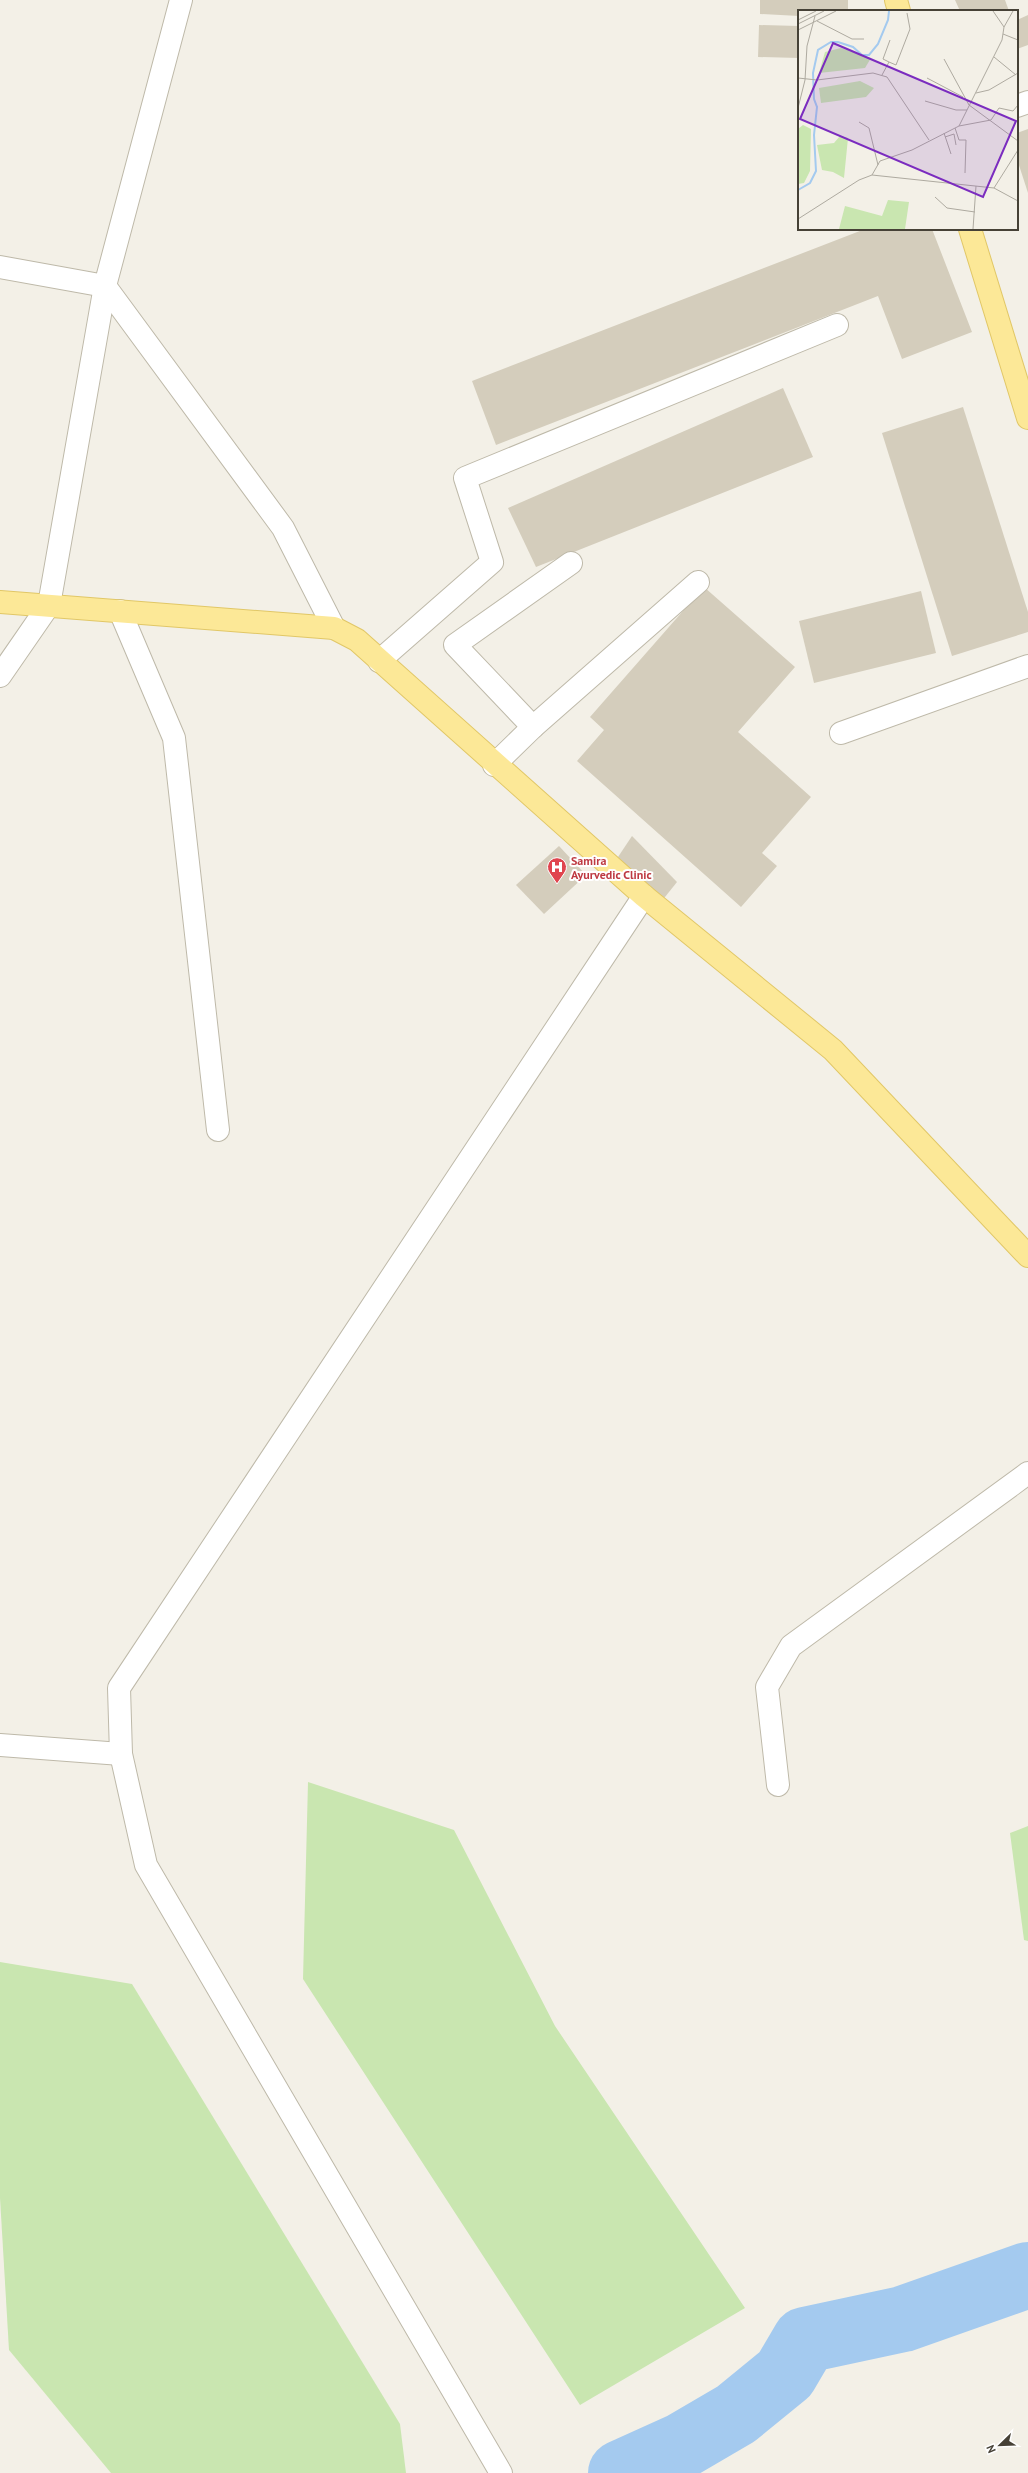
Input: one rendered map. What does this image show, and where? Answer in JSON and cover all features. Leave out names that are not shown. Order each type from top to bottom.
[{"type":"main road","points":[[896,0],[899,10]]},
{"type":"main road","points":[[970,230],[1028,418]]},
{"type":"main road","points":[[0,602],[334,628],[357,640],[494,765],[644,896],[834,1050],[1028,1256]]},
{"type":"street","points":[[0,676],[49,605],[105,286],[181,0]]},
{"type":"street","points":[[1018,106],[1028,102]]},
{"type":"street","points":[[0,267],[105,286],[283,528],[334,628]]},
{"type":"street","points":[[379,661],[492,562],[465,478],[837,325]]},
{"type":"street","points":[[533,726],[455,645],[571,563]]},
{"type":"street","points":[[494,765],[533,726],[698,582]]},
{"type":"street","points":[[120,611],[174,738],[218,1130]]},
{"type":"street","points":[[841,733],[1028,666]]},
{"type":"street","points":[[501,2471],[146,1865],[121,1754],[119,1688],[644,896]]},
{"type":"street","points":[[778,1785],[767,1686],[791,1646],[1028,1473]]},
{"type":"street","points":[[0,1745],[121,1754]]},
{"type":"green space","points":[[308,1782],[454,1830],[555,2026],[745,2308],[580,2405],[303,1979]]},
{"type":"green space","points":[[1028,1826],[1028,1941],[1024,1940],[1010,1833]]},
{"type":"green space","points":[[0,1962],[132,1984],[400,2424],[406,2473],[111,2473],[9,2350],[0,2198]]},
{"type":"building","points":[[760,0],[848,0],[848,10],[798,10],[798,16],[760,14]]},
{"type":"building","points":[[955,0],[1005,0],[1009,10],[960,10]]},
{"type":"building","points":[[1028,15],[1028,45],[1018,49],[1018,20]]},
{"type":"building","points":[[759,25],[798,26],[798,58],[758,57]]},
{"type":"building","points":[[1028,129],[1028,193],[1018,162],[1018,133]]},
{"type":"building","points":[[862,230],[932,230],[972,332],[902,359],[878,296],[496,445],[472,381]]},
{"type":"building","points":[[783,388],[813,457],[536,567],[508,508]]},
{"type":"building","points":[[963,407],[1028,612],[1028,632],[952,656],[882,433]]},
{"type":"building","points":[[704,587],[795,667],[738,732],[811,797],[762,853],[777,866],[741,907],[577,761],[604,730],[590,717]]},
{"type":"building","points":[[921,591],[936,653],[814,683],[799,621]]},
{"type":"building","points":[[632,836],[677,882],[661,902],[618,857]]},
{"type":"building","points":[[559,846],[586,875],[544,914],[516,885]]},
{"type":"waterway","points":[[621,2473],[683,2445],[736,2414],[785,2374],[805,2340],[903,2319],[1028,2275]]},
{"type":"place","name":"Samira Ayurvedic Clinic","points":[[557,884]]}]
